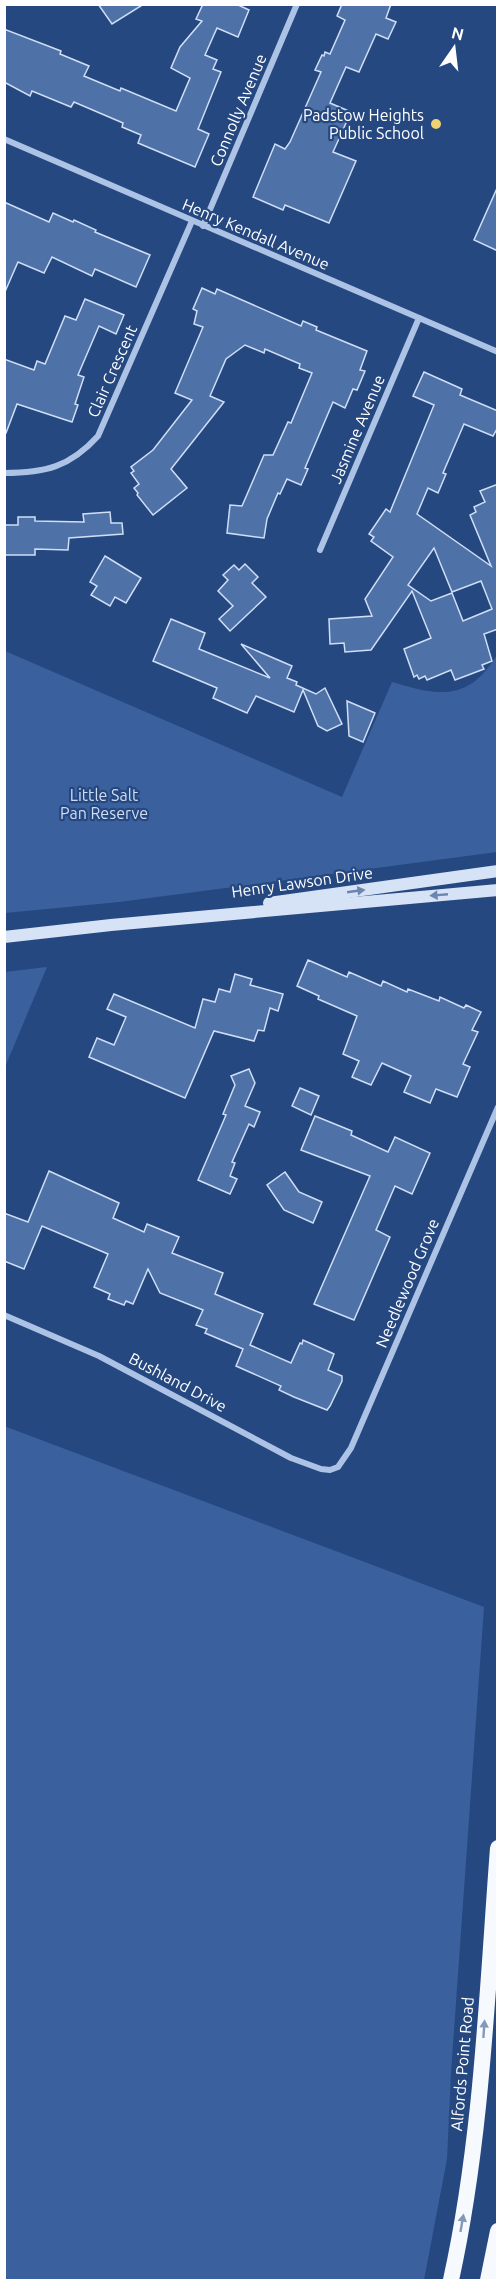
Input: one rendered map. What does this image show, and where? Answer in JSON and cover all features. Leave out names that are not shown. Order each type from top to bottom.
[{"type":"highway","name":"Alfords Point Road","points":[[451,2280],[465,2208],[475,2127],[498,1848]]},
{"type":"highway","points":[[488,2280],[498,2231]]},
{"type":"main road","name":"Henry Lawson Drive","points":[[111,925],[498,871]]},
{"type":"main road","name":"Henry Lawson Drive","points":[[4,937],[111,925],[498,890]]},
{"type":"street","name":"Connolly Avenue","points":[[203,226],[297,4]]},
{"type":"street","name":"Henry Kendall Avenue","points":[[4,139],[498,352]]},
{"type":"street","name":"Clair Crescent","points":[[4,473],[48,470],[68,462],[85,450],[98,436],[192,221]]},
{"type":"street","name":"Jasmine Avenue","points":[[320,550],[419,318]]},
{"type":"street","name":"Needlewood Grove","points":[[338,1467],[351,1448],[498,1107]]},
{"type":"street","name":"Bushland Drive","points":[[4,1315],[107,1360],[275,1450],[321,1469],[330,1470],[338,1467]]},
{"type":"green space","name":"Little Salt Pan Reserve","points":[[5,651],[342,797],[392,682],[438,692],[463,688],[475,681],[497,655],[497,852],[119,902],[5,913]]},
{"type":"green space","points":[[47,967],[5,1067],[5,972]]},
{"type":"green space","points":[[4,1426],[484,1607],[447,2159],[424,2280],[5,2280]]},
{"type":"building","points":[[98,4],[144,4],[112,24]]},
{"type":"building","points":[[203,4],[236,4],[249,10],[238,37],[217,28],[205,55],[217,60],[213,69],[221,72],[198,129],[209,134],[195,167],[138,143],[141,135],[122,127],[123,123],[74,102],[71,107],[32,91],[30,96],[4,82],[4,29],[61,51],[60,54],[89,66],[84,76],[120,91],[121,88],[176,111],[190,78],[171,68],[180,47],[202,21],[196,19]]},
{"type":"building","points":[[342,4],[391,4],[386,18],[396,22],[388,39],[376,34],[359,72],[346,67],[330,103],[351,112],[333,152],[356,161],[329,223],[285,205],[283,210],[253,197],[275,144],[285,149],[290,142],[321,72],[315,70],[322,55],[324,56],[325,52],[330,54],[345,20],[337,16]]},
{"type":"building","points":[[498,186],[498,251],[474,240]]},
{"type":"building","points":[[4,202],[49,222],[53,213],[73,222],[74,220],[96,230],[95,232],[150,255],[136,287],[95,269],[92,276],[52,257],[44,273],[18,262],[4,294]]},
{"type":"building","points":[[202,288],[215,294],[217,289],[301,326],[303,321],[317,327],[316,330],[367,351],[360,370],[365,371],[357,390],[353,389],[345,408],[333,402],[305,468],[308,469],[301,485],[287,479],[267,519],[264,538],[227,533],[230,505],[242,506],[264,455],[273,455],[288,422],[291,423],[312,373],[299,368],[300,364],[265,349],[264,353],[245,345],[226,359],[210,396],[224,402],[171,469],[187,488],[153,515],[134,488],[139,484],[131,473],[134,471],[131,467],[153,450],[192,400],[175,393],[203,327],[194,324],[197,311],[193,309]]},
{"type":"building","points":[[85,299],[124,315],[116,334],[99,326],[78,375],[84,377],[72,422],[17,404],[6,433],[4,433],[4,359],[34,370],[37,361],[45,364],[65,316],[76,320]]},
{"type":"building","points":[[424,372],[462,389],[460,395],[498,411],[498,427],[493,436],[464,424],[443,473],[446,474],[438,493],[428,488],[417,514],[491,566],[470,515],[476,512],[474,507],[485,502],[480,491],[498,484],[498,629],[484,634],[492,661],[482,665],[484,669],[455,680],[451,670],[427,680],[425,676],[419,679],[417,675],[414,677],[404,649],[431,638],[412,591],[371,650],[345,652],[344,643],[330,644],[329,619],[372,616],[365,599],[393,557],[371,541],[374,537],[369,534],[386,509],[390,512],[434,405],[413,396]],"holes":[[[434,548],[452,592],[481,581],[492,609],[463,621],[452,593],[431,601],[408,585]]]},
{"type":"building","points":[[110,512],[111,523],[122,523],[123,534],[69,538],[68,550],[35,549],[35,555],[4,555],[4,525],[18,525],[18,517],[35,517],[35,521],[84,522],[83,514]]},
{"type":"building","points":[[105,556],[141,578],[126,603],[115,597],[110,606],[91,595],[97,586],[90,582]]},
{"type":"building","points":[[245,564],[258,577],[252,583],[266,597],[230,631],[219,619],[233,606],[218,591],[228,580],[223,575],[234,565],[239,570]]},
{"type":"building","points":[[171,619],[205,633],[199,649],[270,678],[241,644],[292,666],[287,678],[316,694],[325,688],[342,724],[327,731],[318,726],[303,690],[294,712],[256,696],[247,713],[213,698],[217,688],[153,661]]},
{"type":"building","points":[[347,701],[375,713],[363,742],[349,736]]},
{"type":"building","points":[[308,960],[347,977],[349,972],[381,986],[383,981],[407,992],[408,989],[439,1001],[440,997],[464,1008],[466,1005],[481,1012],[472,1030],[478,1032],[463,1064],[470,1067],[457,1097],[436,1089],[430,1103],[404,1092],[411,1076],[382,1063],[371,1085],[352,1077],[359,1061],[343,1054],[357,1016],[318,999],[319,996],[297,986]]},
{"type":"building","points":[[235,974],[252,979],[250,985],[283,994],[278,1011],[270,1008],[264,1031],[258,1030],[254,1041],[214,1031],[185,1098],[89,1057],[97,1038],[114,1045],[126,1017],[107,1009],[114,994],[195,1028],[203,999],[215,1002],[219,989],[230,992]]},
{"type":"building","points":[[249,1069],[255,1083],[245,1106],[260,1112],[254,1127],[249,1124],[232,1162],[235,1163],[230,1176],[237,1179],[230,1194],[198,1180],[226,1115],[223,1114],[235,1085],[231,1076]]},
{"type":"building","points":[[300,1088],[319,1096],[311,1115],[292,1106]]},
{"type":"building","points":[[315,1116],[352,1131],[351,1135],[388,1152],[395,1137],[430,1153],[412,1194],[395,1186],[376,1230],[390,1237],[354,1320],[314,1304],[370,1176],[301,1150]]},
{"type":"building","points":[[49,1171],[119,1203],[113,1218],[144,1232],[147,1224],[179,1237],[172,1253],[223,1273],[215,1294],[263,1314],[250,1345],[291,1363],[303,1340],[334,1354],[328,1370],[342,1376],[342,1381],[327,1410],[279,1390],[281,1386],[236,1366],[243,1349],[205,1333],[207,1329],[196,1325],[203,1310],[160,1293],[148,1269],[133,1304],[126,1301],[124,1305],[108,1299],[110,1294],[94,1287],[108,1254],[42,1226],[24,1269],[4,1261],[4,1213],[28,1222]]},
{"type":"building","points":[[285,1172],[299,1192],[322,1202],[313,1223],[284,1210],[267,1185]]},
{"type":"place","name":"Padstow Heights Public School","points":[[436,124]]}]
